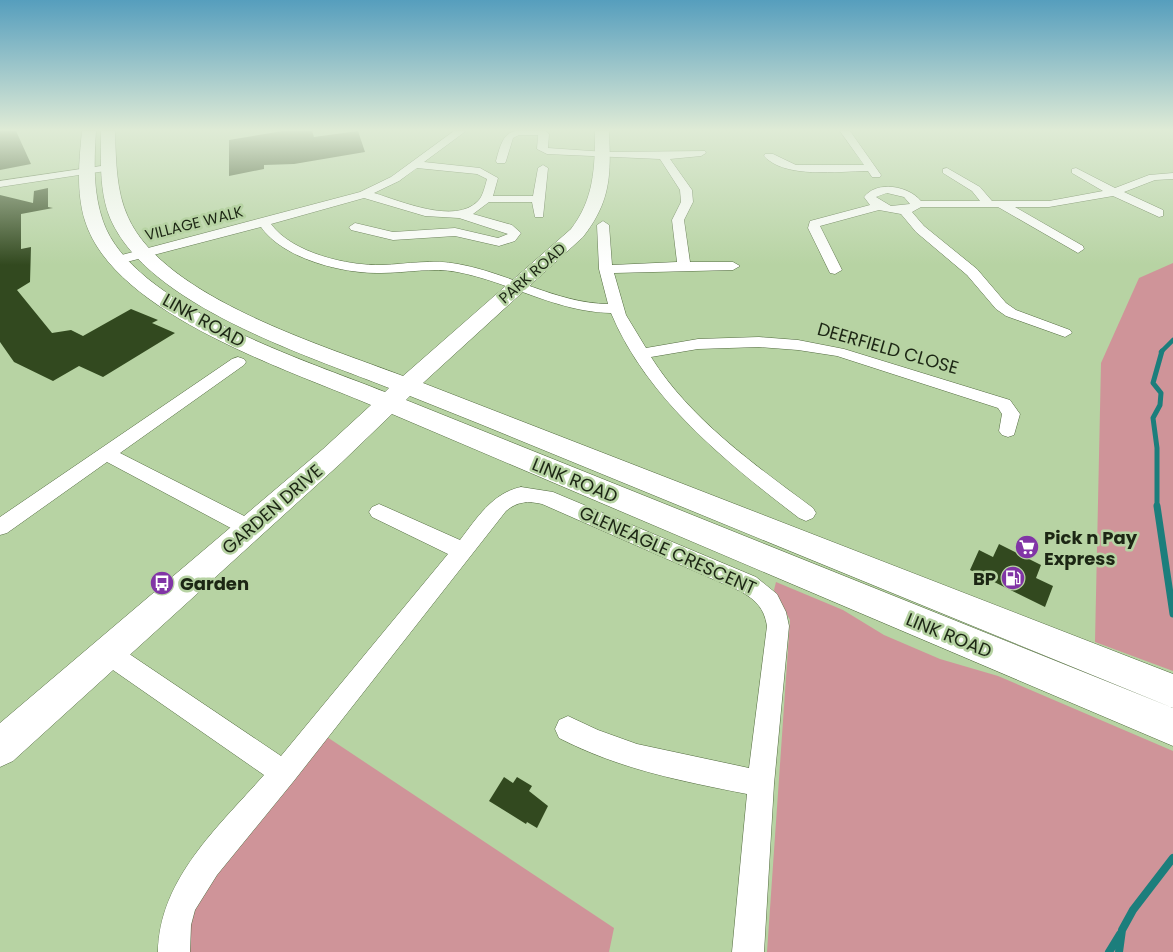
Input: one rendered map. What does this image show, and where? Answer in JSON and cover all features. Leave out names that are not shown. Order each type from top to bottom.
[{"type":"street","points":[[0,184],[58,175]]},
{"type":"street","name":"LINK ROAD","points":[[88,175],[88,198],[94,222],[106,244],[118,260],[140,282],[160,297],[202,322],[244,343],[397,394],[1173,691]]},
{"type":"street","name":"LINK ROAD","points":[[109,175],[112,199],[117,216],[143,252],[180,284],[228,312],[397,394],[1173,727]]},
{"type":"street","name":"VILLAGE WALK","points":[[118,260],[143,252],[336,204],[364,194],[401,175]]},
{"type":"street","points":[[463,215],[475,209],[486,199],[493,178],[490,175]]},
{"type":"street","points":[[539,214],[538,199],[542,175]]},
{"type":"street","name":"PARK ROAD","points":[[397,394],[577,233],[593,212],[602,186],[602,175]]},
{"type":"street","points":[[676,175],[686,190],[687,202],[678,220],[684,266]]},
{"type":"street","points":[[876,175],[887,190]]},
{"type":"street","points":[[954,175],[996,205],[1078,249]]},
{"type":"street","points":[[1084,175],[1159,213]]},
{"type":"street","points":[[835,270],[814,224],[880,206],[904,210],[913,208],[917,204],[1049,204],[1114,192],[1153,177],[1173,176]]},
{"type":"street","points":[[880,206],[870,197],[875,192],[887,190],[908,194],[917,204]]},
{"type":"street","points":[[355,227],[393,236],[455,232],[499,242],[511,238],[515,233],[508,228],[463,215],[443,216],[364,194]]},
{"type":"street","points":[[486,199],[538,199]]},
{"type":"street","points":[[904,210],[920,229],[972,272],[1001,306],[1011,313],[1065,332]]},
{"type":"street","points":[[264,222],[273,235],[292,248],[348,266],[372,269],[444,266],[459,268],[596,310],[616,309]]},
{"type":"street","points":[[603,225],[606,269],[616,309],[640,354],[664,386],[702,428],[754,474],[806,513]]},
{"type":"street","points":[[606,269],[733,266]]},
{"type":"street","name":"DEERFIELD CLOSE","points":[[640,354],[698,344],[759,342],[798,345],[839,352],[1004,404],[1011,414],[1008,431]]},
{"type":"street","points":[[0,527],[238,362]]},
{"type":"street","name":"GARDEN DRIVE","points":[[0,748],[332,456],[397,394]]},
{"type":"street","points":[[107,454],[249,528]]},
{"type":"street","name":"GLENEAGLE CRESCENT","points":[[174,952],[176,920],[200,872],[284,773],[506,500],[519,495],[533,494],[556,500],[760,591],[773,604],[778,626],[761,784],[748,952]]},
{"type":"street","points":[[379,512],[463,551]]},
{"type":"street","points":[[108,653],[284,773]]},
{"type":"street","points":[[568,729],[593,744],[645,760],[761,784]]},
{"type":"shaded area","points":[[1173,263],[1173,671],[1095,642],[1101,363],[1139,278]]},
{"type":"shaded area","points":[[776,582],[843,610],[884,635],[940,659],[998,676],[1173,751],[1173,952],[767,952],[790,620],[774,590]]},
{"type":"shaded area","points":[[324,735],[614,928],[609,952],[189,952],[189,926],[203,887]]},
{"type":"building","points":[[48,188],[48,207],[53,208],[21,214],[21,249],[31,247],[30,282],[17,290],[52,333],[71,330],[83,336],[131,309],[158,320],[152,323],[175,333],[103,377],[79,366],[53,381],[14,362],[0,342],[0,195],[33,203],[34,191]]},
{"type":"building","points":[[999,544],[1041,565],[1036,578],[1053,586],[1045,607],[970,570],[979,550],[993,557]]},
{"type":"building","points":[[504,777],[513,783],[517,777],[532,786],[529,791],[548,806],[537,828],[527,822],[526,824],[489,801]]},
{"type":"waterway","points":[[1162,351],[1173,340]]},
{"type":"waterway","points":[[1157,506],[1157,448],[1153,418],[1160,405],[1161,393],[1153,383],[1162,351]]},
{"type":"waterway","points":[[1157,506],[1173,614]]},
{"type":"waterway","points":[[1119,952],[1122,930],[1133,910],[1173,858]]},
{"type":"waterway","points":[[1109,952],[1120,934]]},
{"type":"place","name":"Pick n Pay Express","points":[[1027,547]]},
{"type":"place","name":"BP","points":[[1013,578]]},
{"type":"place","name":"Garden","points":[[162,583]]}]
